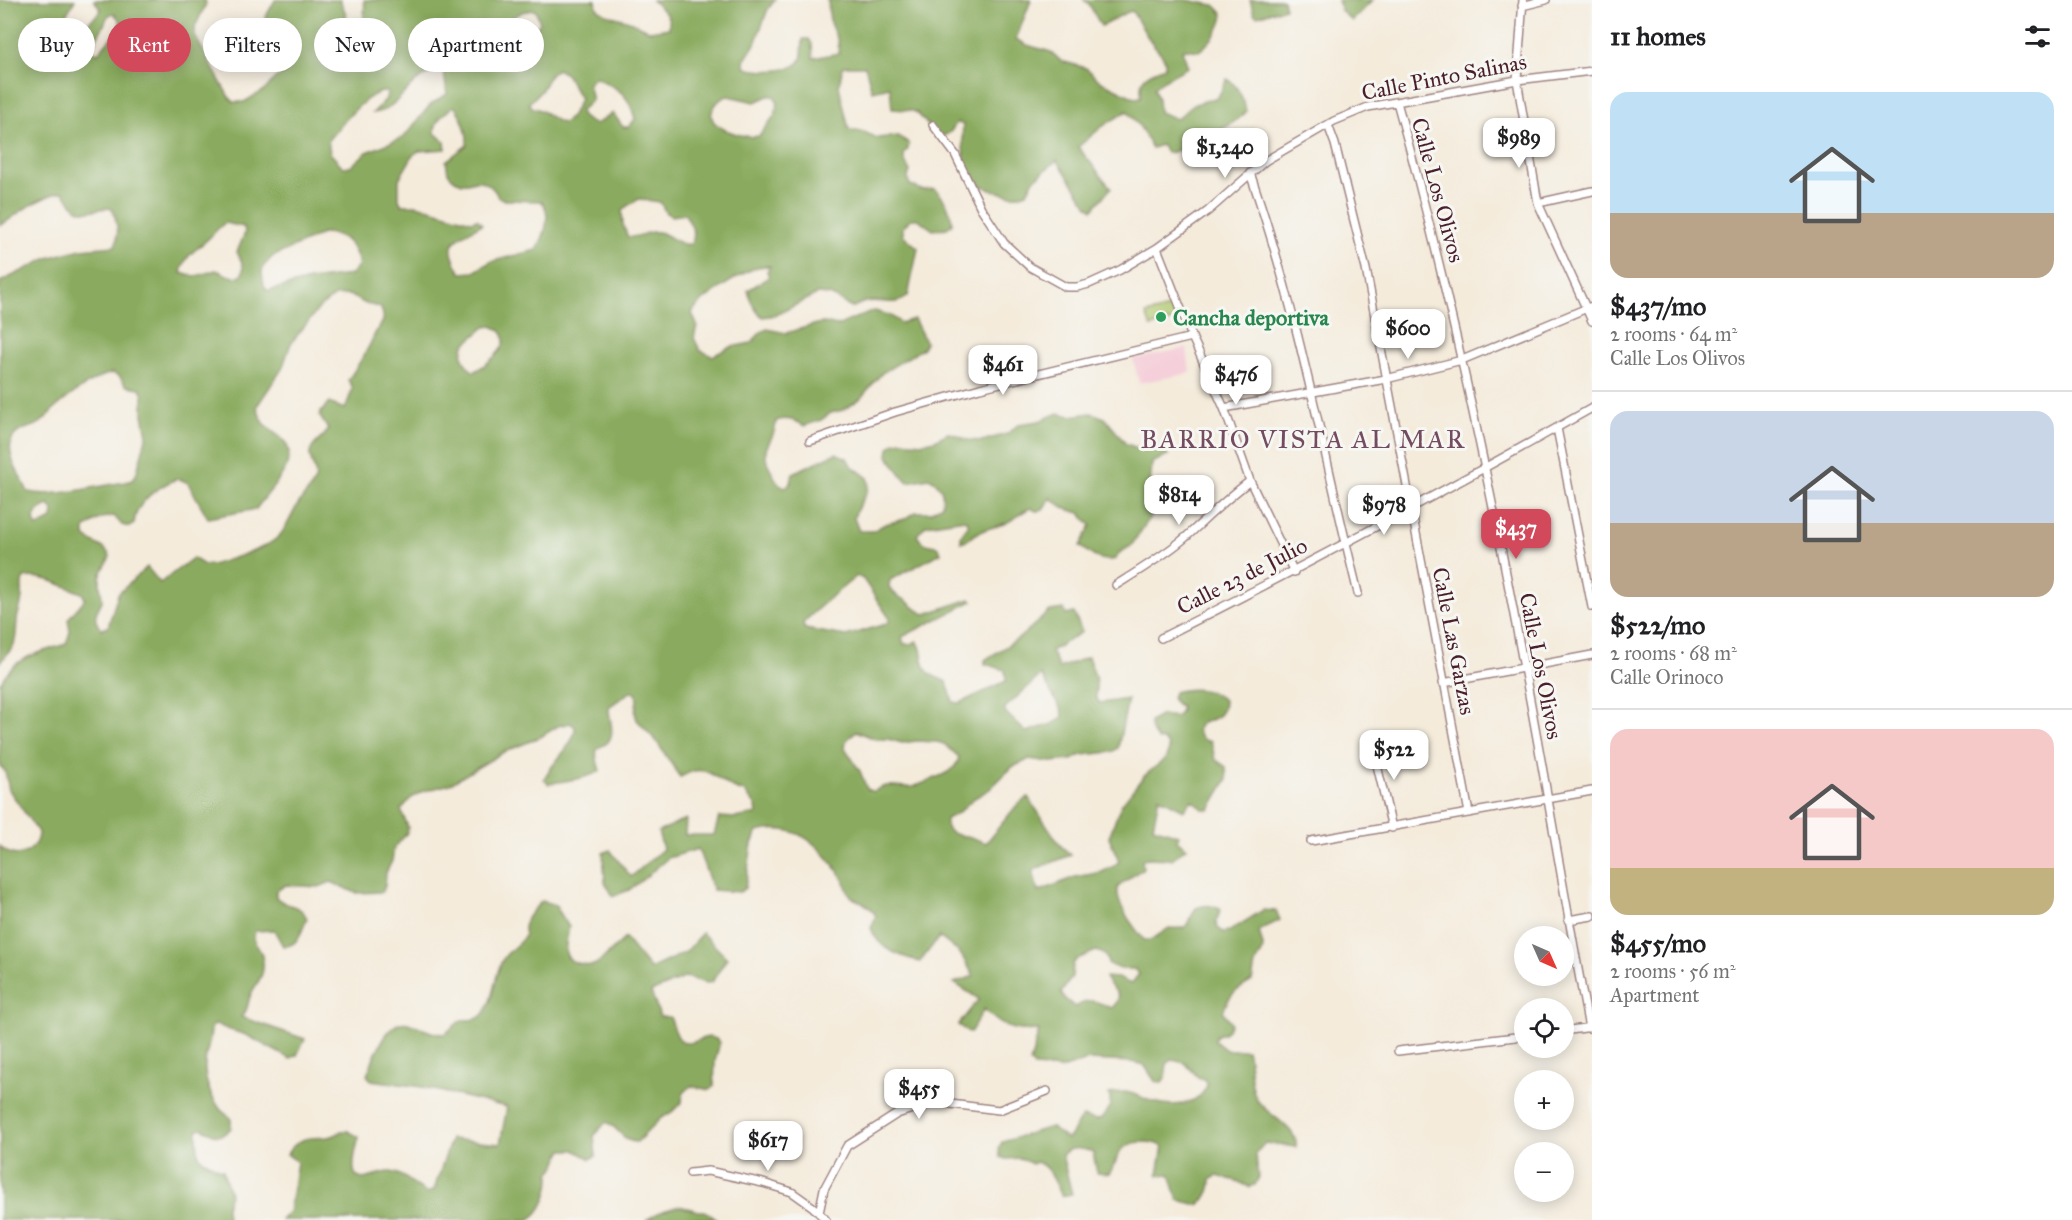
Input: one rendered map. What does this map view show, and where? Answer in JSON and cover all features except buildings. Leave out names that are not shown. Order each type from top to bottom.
[{"type":"street","points":[[1546,0],[1522,3],[1517,80],[1538,203],[1589,308],[1592,321]]},
{"type":"street","name":"Calle Pinto Salinas","points":[[933,125],[955,154],[981,208],[1004,243],[1030,267],[1066,287],[1077,287],[1089,284],[1157,248],[1208,211],[1250,174],[1283,150],[1328,125],[1368,107],[1517,80],[1592,71]]},
{"type":"street","name":"Calle Los Olivos","points":[[1397,102],[1430,219],[1485,469],[1590,1028]]},
{"type":"street","name":"Calle Las Garzas","points":[[1328,125],[1335,144],[1366,269],[1469,813]]},
{"type":"street","points":[[1250,174],[1268,223],[1313,393],[1358,593]]},
{"type":"street","points":[[1538,203],[1592,191]]},
{"type":"street","points":[[1157,248],[1192,338],[1224,408],[1250,481],[1294,572]]},
{"type":"street","points":[[1224,408],[1386,379],[1462,360],[1589,308]]},
{"type":"street","points":[[810,441],[896,412],[980,388],[1192,338]]},
{"type":"street","name":"Calle 23 de Julio","points":[[1161,638],[1294,572],[1485,469],[1592,408]]},
{"type":"street","points":[[1557,428],[1592,607]]},
{"type":"street","points":[[1116,585],[1161,556],[1250,481]]},
{"type":"street","points":[[1443,683],[1592,655]]},
{"type":"street","points":[[1371,740],[1392,828]]},
{"type":"street","points":[[1311,841],[1592,791]]},
{"type":"street","points":[[1568,920],[1592,916]]},
{"type":"street","points":[[1574,1030],[1590,1028]]},
{"type":"street","points":[[1398,1051],[1514,1037]]},
{"type":"street","points":[[819,1213],[824,1189],[847,1146],[897,1114],[933,1102],[999,1110],[1047,1091]]},
{"type":"street","points":[[690,1173],[708,1172],[763,1183],[792,1192],[826,1220]]},
{"type":"shaded area","points":[[1187,348],[1190,373],[1139,383],[1133,359]]},
{"type":"green space","points":[[0,0],[75,0],[64,18],[18,18],[18,72],[95,72],[95,52],[98,53],[107,42],[107,72],[191,72],[191,18],[118,18],[113,13],[107,17],[95,41],[93,18],[101,10],[94,0],[205,0],[206,4],[195,27],[195,36],[203,50],[203,72],[215,72],[234,102],[244,102],[265,90],[275,78],[286,72],[302,72],[302,18],[266,18],[275,0],[340,0],[347,18],[314,18],[314,72],[396,72],[396,18],[363,18],[364,0],[596,0],[597,8],[606,14],[632,22],[650,31],[669,28],[669,19],[665,12],[652,0],[775,0],[768,9],[755,44],[744,61],[746,68],[767,71],[784,69],[797,64],[802,57],[803,39],[809,39],[812,44],[813,58],[839,53],[838,41],[830,23],[826,0],[1031,0],[1016,39],[1051,52],[1061,61],[1086,68],[1100,81],[1135,98],[1141,97],[1141,86],[1144,79],[1165,67],[1165,60],[1132,11],[1101,26],[1089,4],[1084,0],[1186,0],[1214,5],[1223,14],[1215,35],[1199,51],[1182,50],[1188,67],[1154,88],[1159,112],[1177,119],[1192,105],[1218,97],[1227,79],[1240,93],[1246,112],[1209,136],[1167,153],[1161,145],[1152,148],[1140,127],[1127,111],[1103,126],[1078,147],[1111,188],[1093,209],[1088,206],[1057,160],[1033,181],[1027,193],[1024,194],[1006,194],[980,185],[969,177],[965,164],[963,125],[957,122],[949,133],[939,135],[915,112],[892,109],[890,87],[872,91],[865,66],[843,66],[839,86],[849,130],[864,132],[877,138],[898,136],[909,143],[904,160],[910,171],[909,184],[921,190],[935,189],[944,200],[951,215],[952,224],[947,228],[933,230],[918,219],[911,219],[903,227],[903,235],[918,248],[908,296],[896,302],[868,301],[853,308],[830,295],[817,294],[776,315],[763,317],[751,302],[748,290],[769,277],[767,271],[770,266],[762,266],[720,288],[702,301],[692,313],[697,325],[694,338],[700,350],[712,356],[731,347],[751,343],[767,329],[786,333],[824,323],[837,326],[875,311],[891,316],[901,323],[914,319],[926,343],[922,349],[882,373],[860,399],[843,410],[804,426],[790,420],[776,421],[773,435],[766,449],[767,461],[775,478],[785,487],[791,483],[793,473],[836,453],[847,458],[851,465],[868,478],[869,483],[854,518],[859,531],[873,531],[885,524],[905,519],[916,512],[930,512],[942,505],[942,492],[936,483],[929,478],[908,482],[888,456],[889,448],[901,441],[922,443],[935,440],[948,433],[967,440],[982,441],[1007,434],[1019,424],[1039,421],[1058,413],[1071,416],[1091,413],[1105,418],[1126,444],[1145,450],[1156,444],[1168,455],[1152,463],[1150,488],[1158,496],[1160,503],[1131,546],[1119,553],[1116,559],[1100,559],[1080,546],[1091,525],[1080,513],[1066,509],[1050,498],[1043,510],[1036,511],[1031,508],[1006,523],[981,531],[961,542],[961,535],[969,524],[965,519],[926,525],[917,535],[929,545],[939,547],[941,553],[890,580],[889,587],[898,597],[925,614],[970,599],[973,601],[902,637],[904,644],[917,641],[926,670],[947,682],[953,702],[960,703],[1006,681],[1005,670],[985,664],[985,660],[1018,639],[1050,611],[1064,609],[1066,615],[1074,613],[1082,632],[1051,651],[1059,668],[1088,657],[1096,679],[1096,698],[1100,703],[1128,699],[1118,748],[1112,752],[1082,755],[1071,760],[1051,762],[1029,759],[1012,767],[990,789],[973,799],[958,813],[946,819],[947,827],[951,832],[986,843],[1017,805],[1028,797],[1060,845],[1071,855],[1033,870],[1038,892],[1075,877],[1102,872],[1119,861],[1109,837],[1121,805],[1143,777],[1165,759],[1168,753],[1168,746],[1164,740],[1158,740],[1155,736],[1150,722],[1161,715],[1175,717],[1180,713],[1181,706],[1172,698],[1174,692],[1188,689],[1200,690],[1212,693],[1224,700],[1220,714],[1200,724],[1197,730],[1202,738],[1211,741],[1215,759],[1226,767],[1227,780],[1210,809],[1203,809],[1192,800],[1184,810],[1159,797],[1153,827],[1179,835],[1177,840],[1186,848],[1172,859],[1147,858],[1142,861],[1143,868],[1118,887],[1119,901],[1144,940],[1151,940],[1169,928],[1185,927],[1196,908],[1202,906],[1221,909],[1216,922],[1218,928],[1223,932],[1230,931],[1263,910],[1276,911],[1280,920],[1259,931],[1263,946],[1262,953],[1255,964],[1252,981],[1228,1000],[1223,1012],[1231,1023],[1226,1032],[1217,1035],[1215,1041],[1226,1050],[1247,1050],[1252,1086],[1257,1099],[1265,1109],[1289,1129],[1296,1141],[1296,1147],[1265,1143],[1256,1153],[1258,1179],[1255,1185],[1249,1187],[1217,1176],[1211,1179],[1208,1195],[1197,1205],[1178,1200],[1170,1174],[1158,1175],[1163,1146],[1138,1142],[1126,1146],[1121,1150],[1109,1174],[1097,1173],[1093,1152],[1073,1149],[1062,1155],[1072,1194],[1062,1196],[1052,1176],[1042,1164],[1037,1162],[1032,1164],[1020,1158],[1000,1157],[999,1148],[1002,1142],[1050,1127],[1067,1139],[1083,1117],[1097,1120],[1103,1118],[1109,1106],[1109,1094],[1127,1092],[1169,1105],[1192,1101],[1203,1092],[1207,1085],[1204,1079],[1198,1077],[1185,1063],[1172,1060],[1167,1064],[1165,1078],[1161,1083],[1155,1081],[1144,1065],[1132,1062],[1088,1060],[1062,1069],[1035,1067],[1030,1063],[1039,1030],[1022,1030],[1002,1025],[984,1009],[970,1033],[958,1025],[979,999],[954,983],[974,976],[960,953],[939,937],[920,962],[885,947],[874,936],[871,928],[876,916],[872,910],[851,896],[841,875],[815,845],[795,833],[784,830],[757,832],[752,844],[745,888],[740,892],[713,890],[698,849],[668,858],[629,890],[613,896],[605,882],[603,853],[610,850],[631,877],[663,849],[658,832],[686,819],[685,835],[714,835],[719,817],[735,818],[757,814],[756,806],[744,791],[731,787],[708,772],[694,771],[680,777],[657,742],[637,720],[636,693],[630,692],[609,707],[612,733],[609,741],[597,749],[600,771],[581,778],[548,784],[544,779],[574,734],[575,727],[570,723],[558,726],[540,737],[502,753],[450,784],[421,792],[410,799],[401,810],[408,827],[407,833],[394,848],[382,892],[356,893],[331,882],[319,887],[286,885],[276,891],[276,897],[301,910],[307,919],[299,937],[288,946],[283,946],[274,930],[255,931],[254,942],[262,956],[263,970],[246,1011],[241,1017],[305,1039],[297,1055],[290,1059],[246,1035],[216,1024],[211,1028],[205,1063],[206,1078],[216,1103],[231,1118],[231,1128],[221,1135],[202,1128],[197,1130],[197,1147],[202,1159],[223,1170],[230,1194],[226,1207],[227,1220],[0,1220],[0,846],[12,854],[24,853],[34,845],[38,832],[9,790],[5,771],[0,766],[0,683],[20,661],[66,644],[70,632],[68,619],[85,599],[82,593],[53,582],[31,577],[24,578],[15,643],[0,662],[0,282],[48,258],[81,249],[115,246],[118,232],[112,209],[80,210],[63,192],[35,203],[0,225]],"holes":[[[533,10],[536,11],[538,18],[544,18],[544,72],[444,72],[447,94],[430,105],[404,137],[367,152],[351,166],[343,167],[330,153],[328,140],[363,102],[371,96],[387,92],[386,99],[373,113],[380,112],[418,80],[432,72],[408,72],[408,18],[512,18],[522,12]],[[557,69],[566,74],[580,99],[571,117],[563,123],[533,108],[529,103],[541,91],[550,75]],[[595,77],[621,92],[629,103],[635,119],[629,127],[623,127],[613,113],[596,124],[591,123],[582,116],[580,111],[592,100],[588,84]],[[768,96],[774,96],[778,103],[775,115],[759,136],[754,137],[729,131],[714,122],[713,110],[724,97],[755,102]],[[454,106],[462,119],[467,135],[467,145],[446,161],[448,173],[456,181],[486,183],[498,197],[505,200],[541,201],[545,206],[547,219],[542,239],[536,250],[490,262],[474,272],[461,273],[452,254],[452,248],[458,238],[482,224],[477,219],[471,221],[417,205],[402,205],[399,200],[399,179],[413,155],[419,151],[446,149],[445,142],[435,133],[435,128],[444,114]],[[639,199],[660,202],[666,213],[672,216],[685,214],[692,229],[693,240],[691,244],[677,242],[658,232],[628,237],[623,225],[622,211]],[[225,223],[244,227],[245,233],[237,252],[243,266],[241,276],[231,276],[216,270],[195,276],[181,273],[189,256]],[[324,233],[338,236],[348,242],[355,252],[359,265],[350,275],[309,280],[268,291],[264,286],[263,267],[272,257]],[[349,295],[366,304],[380,307],[383,317],[382,324],[348,380],[353,388],[345,409],[328,403],[319,415],[328,429],[310,454],[315,480],[285,528],[267,545],[212,565],[204,565],[193,558],[160,583],[147,567],[118,594],[108,627],[101,629],[96,621],[102,601],[100,577],[110,556],[105,549],[85,536],[85,528],[101,518],[114,516],[122,525],[129,527],[134,524],[135,516],[143,502],[162,486],[176,479],[188,483],[208,518],[256,509],[276,484],[287,464],[289,454],[287,444],[265,424],[257,406],[282,369],[291,343],[320,307],[335,296]],[[492,326],[504,337],[500,350],[474,372],[464,360],[462,353],[464,345],[485,327]],[[112,373],[119,376],[127,386],[140,388],[143,395],[143,415],[147,435],[136,475],[132,480],[126,482],[77,491],[52,494],[28,492],[12,460],[10,446],[12,439],[21,431],[42,422],[73,393],[104,375]],[[49,505],[53,510],[52,519],[37,527],[34,519],[36,513]],[[857,576],[863,579],[890,619],[886,624],[846,636],[805,629],[803,623]],[[1041,675],[1062,711],[1063,717],[1052,724],[1026,732],[1005,712],[1005,708]],[[856,731],[875,739],[888,739],[902,743],[937,742],[944,744],[959,757],[956,765],[949,771],[909,787],[887,786],[873,792],[867,789],[860,771],[845,748],[846,741]],[[1096,951],[1105,955],[1108,964],[1121,969],[1134,969],[1139,974],[1131,984],[1118,978],[1105,977],[1118,996],[1111,1008],[1093,1001],[1075,1007],[1061,993],[1072,977],[1073,964],[1077,959]]]},
{"type":"green space","points":[[1250,0],[1283,0],[1285,8],[1257,16],[1254,14]]},
{"type":"green space","points":[[1338,0],[1373,0],[1352,21],[1341,11]]},
{"type":"green space","name":"Cancha deportiva","points":[[1173,307],[1176,320],[1151,327],[1146,314]]},
{"type":"green space","points":[[542,901],[555,905],[569,927],[566,952],[570,960],[575,962],[594,965],[625,938],[650,969],[686,952],[702,933],[727,958],[712,982],[706,983],[686,977],[651,992],[660,1017],[670,1017],[680,1040],[689,1043],[709,1037],[720,1042],[715,1061],[714,1086],[710,1090],[691,1086],[684,1093],[682,1102],[672,1112],[661,1118],[637,1142],[628,1140],[606,1122],[594,1136],[596,1156],[590,1159],[575,1150],[563,1150],[555,1168],[550,1173],[548,1193],[542,1206],[534,1217],[528,1220],[281,1220],[289,1212],[297,1162],[287,1154],[294,1146],[308,1138],[328,1137],[341,1131],[348,1131],[359,1137],[354,1164],[356,1176],[368,1178],[384,1173],[395,1173],[428,1193],[434,1190],[451,1139],[500,1144],[507,1107],[422,1087],[371,1080],[367,1075],[387,1033],[400,1023],[408,1023],[430,1032],[444,1034],[463,1020],[479,1018],[489,1005],[503,959],[523,938],[526,921]]},
{"type":"green space","points":[[679,1206],[705,1211],[716,1219],[646,1220],[660,1212]]},
{"type":"place","name":"Cancha deportiva","points":[[1161,317]]},
{"type":"district","name":"BARRIO VISTA AL MAR","points":[[1303,439]]}]
